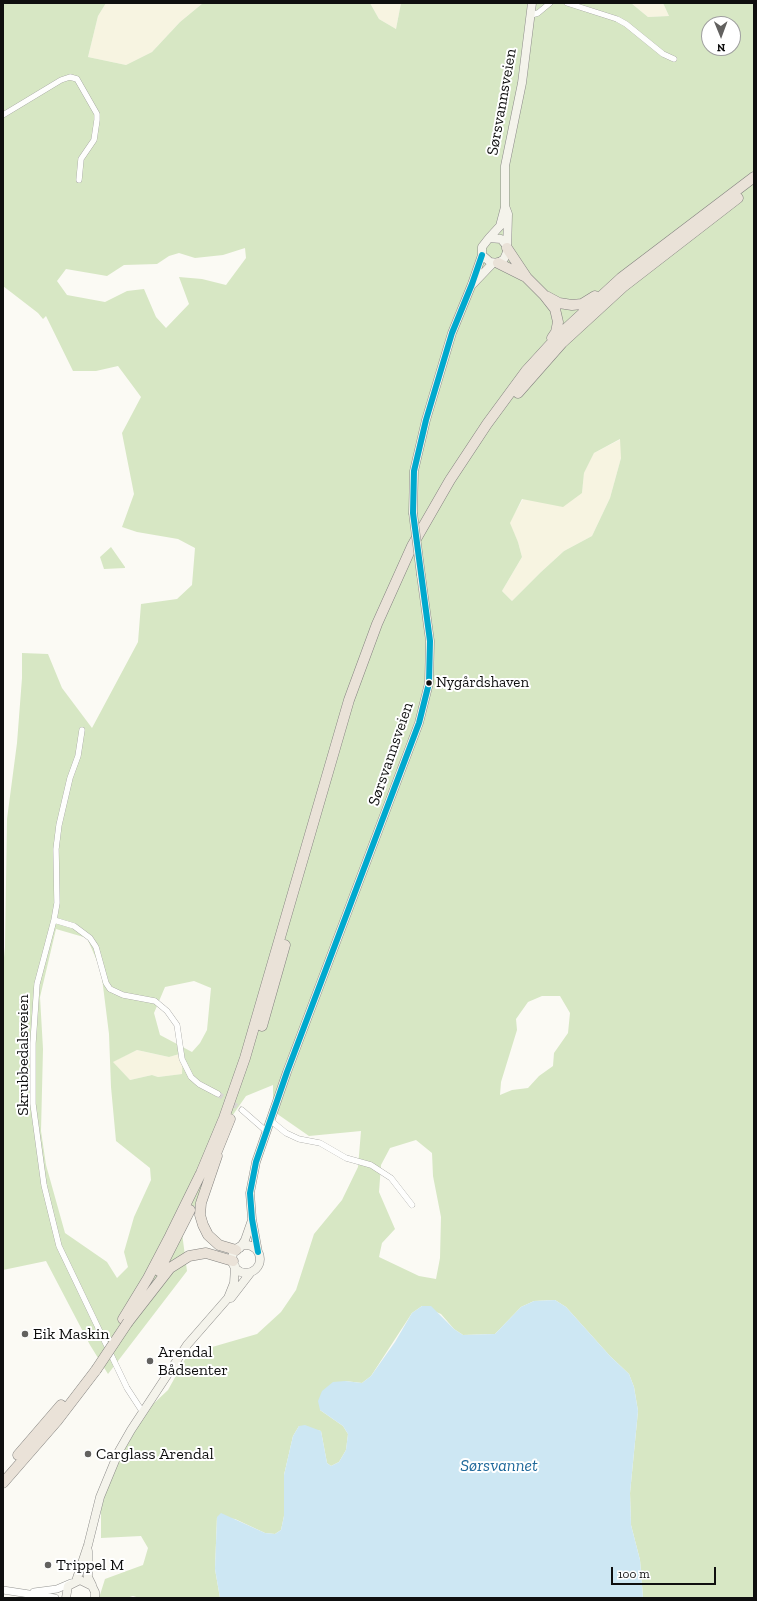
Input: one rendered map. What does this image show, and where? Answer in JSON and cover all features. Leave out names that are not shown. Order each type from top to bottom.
[{"type":"highway","points":[[544,296],[566,304],[582,304],[621,278],[754,177]]},
{"type":"highway","points":[[238,1249],[219,1245],[208,1235],[200,1215],[201,1203],[250,1064],[354,707],[381,630],[414,555],[453,487],[507,406],[562,343],[624,287],[754,186]]},
{"type":"highway","points":[[126,1321],[201,1173],[224,1118],[245,1058],[349,700],[377,624],[412,546],[450,480],[487,424],[556,332],[558,322],[555,309],[527,278],[507,246]]},
{"type":"highway","points":[[495,263],[527,278]]},
{"type":"highway","points":[[526,371],[559,335],[621,278]]},
{"type":"highway","points":[[3,1483],[57,1421],[126,1321],[174,1244],[223,1139]]},
{"type":"highway","points":[[126,1321],[170,1268],[189,1256],[206,1253],[234,1264]]},
{"type":"highway","points":[[3,1472],[94,1368]]},
{"type":"main road","name":"Sørsvannsveien","points":[[489,238],[500,226],[505,206],[505,166],[522,83],[532,3]]},
{"type":"main road","name":"Sørsvannsveien","points":[[505,206],[508,214],[507,246]]},
{"type":"main road","points":[[489,238],[501,239],[507,246],[504,259],[495,263],[486,260],[482,254],[482,247],[489,238]]},
{"type":"main road","name":"Sørsvannsveien","points":[[258,1252],[252,1220],[250,1185],[266,1130],[419,722],[429,683],[430,641],[413,513],[414,471],[426,420],[452,333],[472,284],[482,254]]},
{"type":"main road","name":"Sørsvannsveien","points":[[472,284],[495,263]]},
{"type":"main road","name":"Sørsvannsveien","points":[[238,1249],[245,1240],[252,1220]]},
{"type":"main road","points":[[66,1598],[66,1590],[74,1582],[88,1544],[96,1511],[105,1484],[119,1451],[142,1411],[187,1345],[228,1298],[234,1283],[234,1264],[238,1249],[252,1247],[258,1252],[259,1264],[251,1272],[234,1295],[228,1298]]},
{"type":"main road","points":[[234,1264],[242,1272],[251,1272]]},
{"type":"main road","points":[[88,1544],[88,1577],[95,1592],[95,1598]]},
{"type":"main road","points":[[74,1582],[84,1581],[92,1586]]},
{"type":"street","points":[[567,3],[617,19],[626,24],[663,54],[674,59]]},
{"type":"street","points":[[531,15],[541,11],[547,4]]},
{"type":"street","points":[[3,114],[61,80],[70,77],[77,79],[97,114],[94,140],[81,159],[79,180]]},
{"type":"street","name":"Skrubbedalsveien","points":[[82,730],[78,756],[70,778],[59,825],[56,849],[57,903],[37,984],[33,1043],[32,1104],[44,1185],[59,1246],[127,1388],[142,1411]]},
{"type":"street","points":[[54,920],[74,926],[90,938],[96,947],[106,983],[110,989],[123,995],[155,1001],[167,1011],[177,1025],[182,1059],[187,1071],[199,1084],[218,1094]]},
{"type":"street","points":[[242,1110],[266,1130]]},
{"type":"street","points":[[270,1120],[286,1133],[299,1139],[320,1143],[346,1158],[371,1164],[391,1178],[412,1205]]},
{"type":"street","points":[[26,1593],[57,1589],[74,1582]]},
{"type":"street","points":[[3,1590],[55,1598]]},
{"type":"shaded area","points":[[106,3],[203,3],[180,22],[152,52],[126,65],[88,57],[98,16]]},
{"type":"shaded area","points":[[370,3],[401,3],[396,29],[379,19]]},
{"type":"shaded area","points":[[631,3],[663,3],[669,16],[648,17]]},
{"type":"shaded area","points":[[621,439],[621,458],[610,498],[592,536],[564,551],[512,601],[502,591],[522,557],[518,542],[509,523],[523,499],[582,493],[584,473],[594,453]]},
{"type":"shaded area","points":[[137,1050],[169,1057],[183,1053],[183,1074],[158,1077],[152,1075],[130,1080],[112,1062]]},
{"type":"green space","points":[[3,3],[106,3],[98,16],[88,57],[126,65],[152,52],[180,22],[203,3],[370,3],[379,19],[396,29],[401,3],[631,3],[648,17],[669,16],[663,3],[754,3],[754,1598],[643,1598],[640,1560],[631,1525],[630,1493],[638,1411],[634,1387],[629,1374],[610,1356],[566,1307],[555,1300],[534,1301],[521,1307],[495,1334],[463,1335],[454,1329],[441,1314],[422,1306],[412,1313],[371,1376],[362,1383],[345,1381],[320,1410],[343,1426],[348,1434],[346,1450],[339,1462],[331,1466],[327,1463],[321,1431],[299,1426],[293,1436],[284,1475],[284,1516],[281,1530],[275,1534],[265,1533],[235,1519],[217,1517],[215,1569],[220,1598],[140,1598],[133,1596],[126,1598],[99,1598],[105,1579],[143,1565],[148,1548],[141,1536],[101,1538],[101,1501],[133,1423],[168,1390],[188,1354],[257,1334],[281,1312],[296,1290],[314,1234],[342,1200],[358,1167],[361,1131],[309,1136],[273,1111],[273,1085],[246,1096],[228,1122],[216,1161],[182,1233],[187,1271],[108,1374],[90,1345],[46,1261],[3,1270],[3,968],[5,947],[7,819],[17,743],[22,678],[22,653],[48,654],[62,688],[92,728],[138,642],[141,604],[177,599],[192,585],[195,548],[178,539],[137,532],[122,527],[134,494],[122,433],[141,397],[118,366],[96,371],[73,371],[46,316],[43,319],[38,313],[3,286]],"holes":[[[245,248],[246,258],[226,285],[202,279],[179,277],[189,304],[166,328],[156,317],[144,289],[127,291],[105,302],[67,295],[57,281],[66,269],[107,276],[124,265],[157,264],[169,256],[179,253],[195,258],[223,255]],[[620,439],[621,458],[610,498],[592,536],[564,551],[512,601],[502,591],[522,557],[518,542],[510,523],[522,499],[563,507],[582,493],[584,473],[594,453]],[[56,929],[87,938],[101,970],[109,1034],[111,1087],[116,1141],[150,1168],[151,1180],[134,1217],[124,1252],[128,1267],[117,1278],[107,1262],[65,1233],[46,1165],[41,1131],[43,1049],[40,997]],[[194,981],[211,988],[207,1030],[200,1043],[192,1052],[160,1035],[154,1013],[165,987]],[[542,996],[560,996],[570,1013],[568,1033],[554,1053],[553,1066],[539,1076],[528,1088],[512,1090],[500,1095],[501,1082],[517,1030],[516,1019],[528,1002]],[[137,1050],[169,1057],[183,1053],[182,1074],[158,1077],[152,1075],[130,1080],[113,1062]],[[416,1140],[432,1153],[433,1176],[441,1217],[440,1258],[436,1279],[419,1276],[379,1257],[382,1243],[395,1229],[379,1192],[381,1165],[390,1148]]]},
{"type":"green space","points":[[111,547],[125,568],[104,569],[100,557]]},
{"type":"water","name":"Sørsvannet","points":[[555,1300],[566,1307],[610,1356],[629,1374],[634,1387],[638,1411],[630,1493],[631,1525],[640,1560],[643,1598],[220,1598],[215,1569],[217,1517],[221,1513],[265,1533],[275,1534],[281,1530],[284,1516],[284,1475],[293,1436],[299,1426],[305,1425],[321,1431],[327,1463],[331,1466],[339,1462],[346,1450],[348,1434],[343,1426],[320,1410],[318,1401],[322,1391],[333,1382],[345,1381],[362,1383],[371,1376],[395,1342],[412,1313],[422,1306],[431,1306],[454,1329],[463,1335],[495,1334],[521,1307],[534,1301]]},
{"type":"tunnel","points":[[218,1094],[242,1110]]},
{"type":"transit line","points":[[258,1252],[252,1219],[250,1193],[256,1162],[287,1072],[419,723],[429,683],[430,641],[413,513],[414,471],[426,420],[452,333],[482,255]]},
{"type":"place","name":"Nygårdshaven","points":[[429,683]]},
{"type":"place","name":"Eik Maskin","points":[[25,1334]]},
{"type":"place","name":"Arendal Bådsenter","points":[[150,1361]]},
{"type":"place","name":"Carglass Arendal","points":[[88,1454]]},
{"type":"place","name":"Trippel M","points":[[48,1565]]}]
